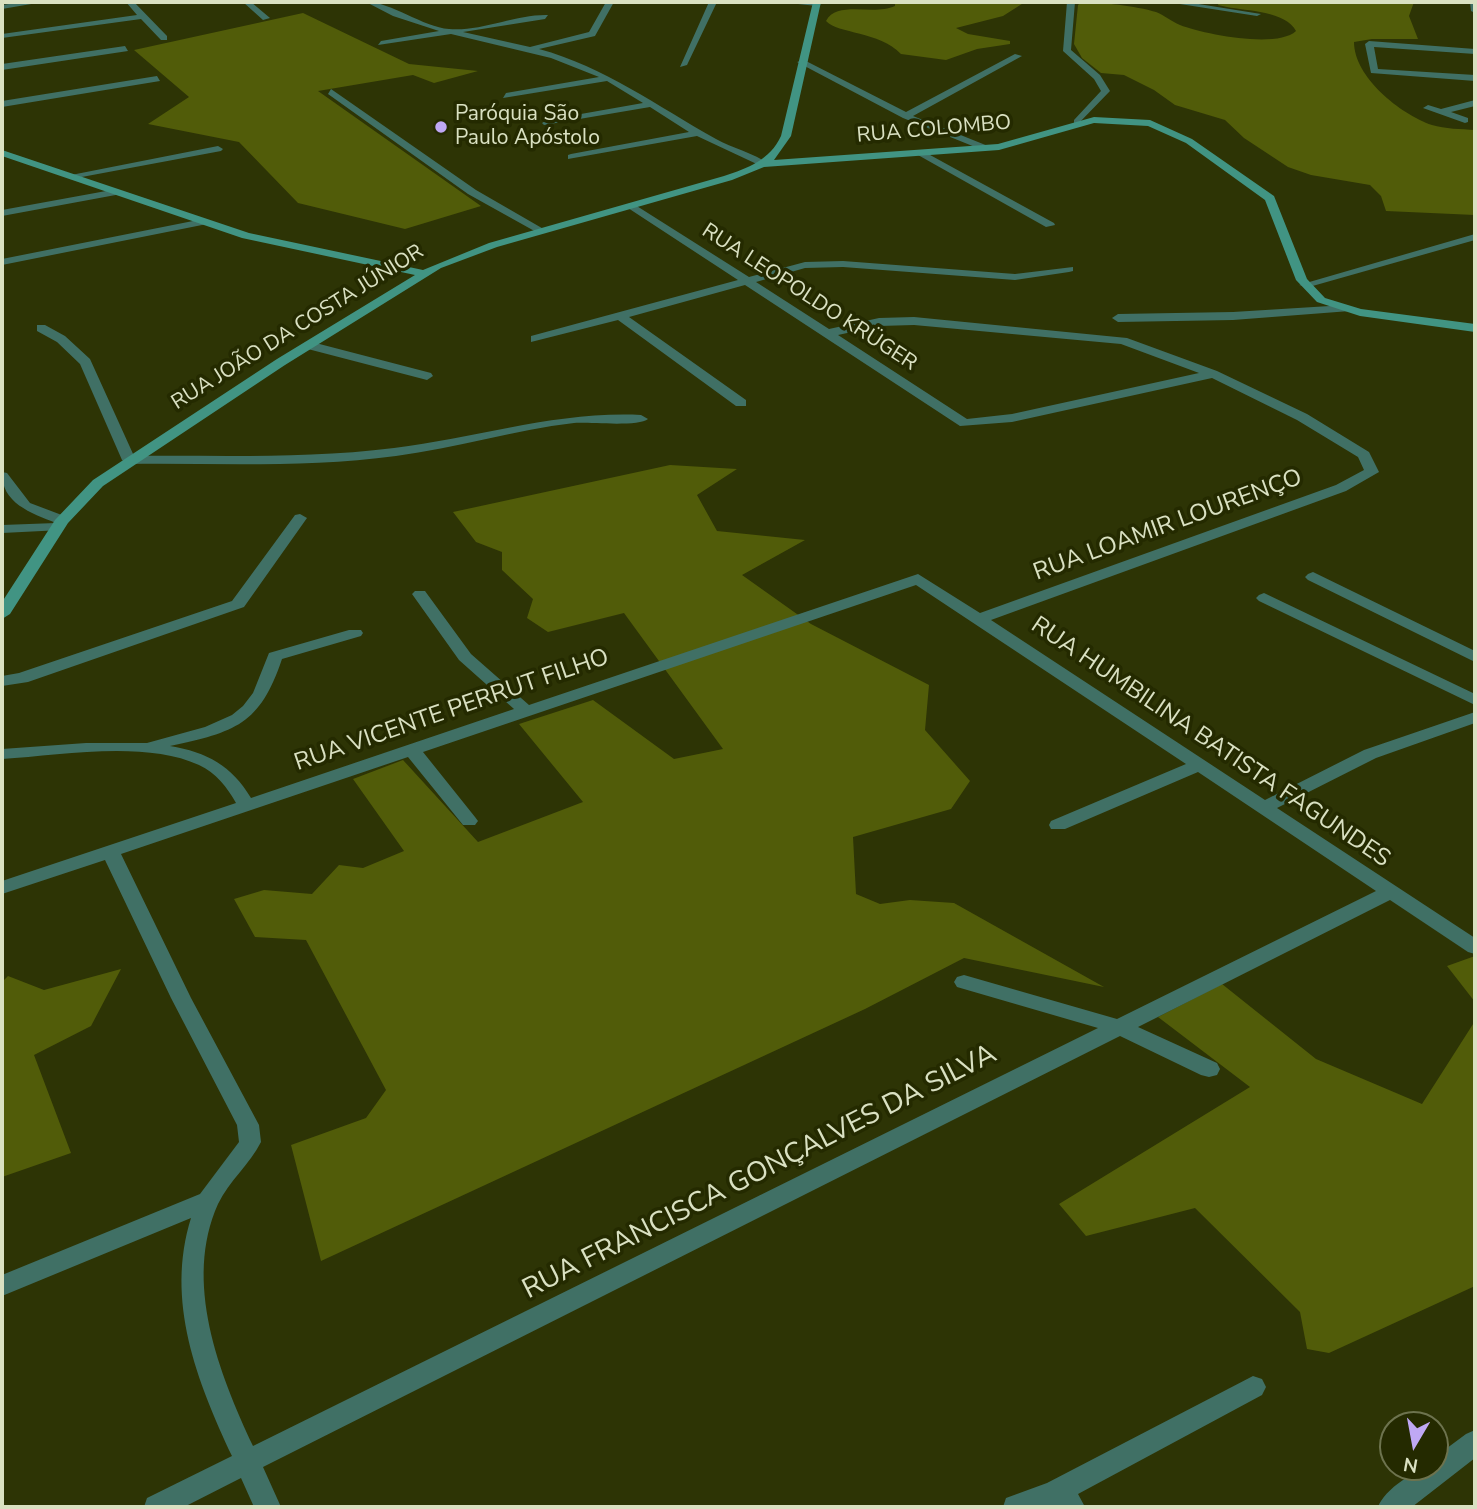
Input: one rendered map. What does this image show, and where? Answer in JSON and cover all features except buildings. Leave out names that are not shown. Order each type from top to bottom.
[{"type":"street","points":[[2,7],[39,2]]},
{"type":"street","points":[[130,2],[164,38]]},
{"type":"street","points":[[247,2],[266,18]]},
{"type":"street","points":[[370,2],[403,20],[447,33],[528,49],[567,60],[652,104],[697,133],[739,155],[764,164],[783,143],[817,3],[783,2]]},
{"type":"street","points":[[528,49],[593,34],[610,2]]},
{"type":"street","points":[[683,65],[713,2]]},
{"type":"street","points":[[1072,2],[1067,51],[1097,77],[1106,91],[1077,122]]},
{"type":"street","points":[[1171,2],[1257,14]]},
{"type":"street","points":[[1474,2],[1475,10]]},
{"type":"street","points":[[2,36],[144,16]]},
{"type":"street","points":[[381,43],[545,17]]},
{"type":"street","points":[[1475,51],[1369,44],[1374,71],[1475,78]]},
{"type":"street","points":[[2,67],[125,49]]},
{"type":"street","points":[[906,116],[1018,56]]},
{"type":"street","points":[[801,62],[906,116],[985,148]]},
{"type":"street","points":[[2,104],[157,79]]},
{"type":"street","points":[[506,96],[606,79]]},
{"type":"street","points":[[331,92],[472,192],[542,231]]},
{"type":"street","points":[[1441,112],[1475,103]]},
{"type":"street","points":[[547,123],[652,104]]},
{"type":"street","points":[[1428,108],[1465,120]]},
{"type":"street","name":"RUA COLOMBO","points":[[764,164],[985,148],[1018,143],[1077,122],[1117,119],[1164,128],[1189,141],[1266,194],[1273,202],[1287,248],[1306,285],[1321,300],[1346,309],[1475,328]]},
{"type":"street","points":[[571,157],[697,133]]},
{"type":"street","points":[[71,176],[218,149]]},
{"type":"street","points":[[2,153],[262,240],[422,273]]},
{"type":"street","points":[[920,153],[1050,225]]},
{"type":"street","name":"RUA JOÃO DA COSTA JÚNIOR","points":[[2,614],[60,524],[98,483],[129,460],[422,273],[473,251],[728,178],[764,164]]},
{"type":"street","points":[[2,213],[117,192]]},
{"type":"street","name":"RUA LEOPOLDO KRÜGER","points":[[632,206],[965,423],[1012,418],[1213,374]]},
{"type":"street","points":[[2,262],[203,222]]},
{"type":"street","points":[[1306,285],[1475,237]]},
{"type":"street","points":[[536,339],[790,268],[829,264],[1015,277],[1069,269]]},
{"type":"street","points":[[1118,318],[1233,316],[1346,309]]},
{"type":"street","points":[[620,316],[741,403]]},
{"type":"street","points":[[828,333],[879,322],[904,321],[1104,338],[1136,345],[1213,374]]},
{"type":"street","points":[[41,328],[61,339],[86,362],[129,460],[370,455],[418,449],[570,418],[596,416],[641,419]]},
{"type":"street","points":[[308,345],[427,376]]},
{"type":"street","name":"RUA LOAMIR LOURENÇO","points":[[979,619],[1341,488],[1372,472],[1364,455],[1329,432],[1213,374]]},
{"type":"street","points":[[2,476],[25,506],[60,524]]},
{"type":"street","points":[[2,681],[22,678],[238,604],[300,518]]},
{"type":"street","points":[[2,529],[60,524]]},
{"type":"street","points":[[1312,577],[1475,657]]},
{"type":"street","name":"RUA HUMBILINA BATISTA FAGUNDES","points":[[918,579],[1475,947]]},
{"type":"street","name":"RUA VICENTE PERRUT FILHO","points":[[2,888],[918,579]]},
{"type":"street","points":[[421,594],[465,657],[526,711]]},
{"type":"street","points":[[1264,598],[1475,699]]},
{"type":"street","points":[[140,748],[202,734],[230,722],[260,696],[275,656],[288,650],[355,633]]},
{"type":"street","points":[[1263,808],[1370,754],[1475,717]]},
{"type":"street","points":[[2,754],[140,748],[179,752],[214,766],[227,776],[247,806]]},
{"type":"street","points":[[412,750],[468,821]]},
{"type":"street","points":[[1058,825],[1200,765]]},
{"type":"street","points":[[111,852],[181,998],[248,1125],[250,1142],[208,1201],[195,1239],[190,1287],[199,1336],[207,1361],[268,1507]]},
{"type":"street","name":"RUA FRANCISCA GONÇALVES DA SILVA","points":[[157,1507],[1390,891]]},
{"type":"street","points":[[964,982],[1119,1027],[1209,1069]]},
{"type":"street","points":[[2,1286],[208,1201]]},
{"type":"street","points":[[1016,1507],[1064,1500],[1252,1387]]},
{"type":"street","points":[[1391,1507],[1475,1442]]},
{"type":"green space","points":[[895,2],[1025,2],[1003,16],[956,28],[968,34],[1010,41],[1010,44],[977,49],[946,60],[901,54],[882,41],[826,21],[838,11],[886,9],[895,6]]},
{"type":"green space","points":[[1081,2],[1148,10],[1191,29],[1222,36],[1273,39],[1296,31],[1284,19],[1218,5],[1219,2],[1414,2],[1409,16],[1418,39],[1372,39],[1354,42],[1356,55],[1370,81],[1406,112],[1432,125],[1475,130],[1475,215],[1386,211],[1381,196],[1370,185],[1311,175],[1288,167],[1244,138],[1225,120],[1175,105],[1154,90],[1124,75],[1101,73],[1082,58],[1074,44],[1078,5]]},
{"type":"green space","points":[[303,13],[409,64],[478,71],[434,83],[413,75],[318,91],[481,206],[405,229],[298,203],[239,142],[148,124],[189,97],[134,50]]},
{"type":"green space","points":[[670,465],[737,469],[697,495],[717,531],[805,540],[742,575],[811,624],[929,685],[925,730],[970,781],[951,809],[853,837],[856,894],[880,904],[910,900],[954,903],[1104,987],[964,958],[865,1009],[321,1261],[291,1145],[366,1118],[386,1090],[306,940],[255,937],[234,899],[264,890],[312,894],[339,865],[363,868],[404,851],[353,779],[403,760],[478,842],[583,802],[519,724],[593,700],[674,759],[723,749],[624,613],[548,632],[527,618],[533,599],[502,570],[502,552],[476,542],[453,512]]},
{"type":"green space","points":[[1475,956],[1475,1002],[1447,966]]},
{"type":"green space","points":[[121,969],[91,1026],[34,1055],[71,1153],[2,1177],[2,982],[8,976],[44,990]]},
{"type":"green space","points":[[1222,984],[1316,1059],[1422,1104],[1475,1021],[1475,1286],[1329,1353],[1307,1349],[1300,1312],[1195,1208],[1086,1236],[1059,1204],[1250,1087],[1158,1017]]},
{"type":"place","name":"Paróquia São Paulo Apóstolo","points":[[441,127]]}]
